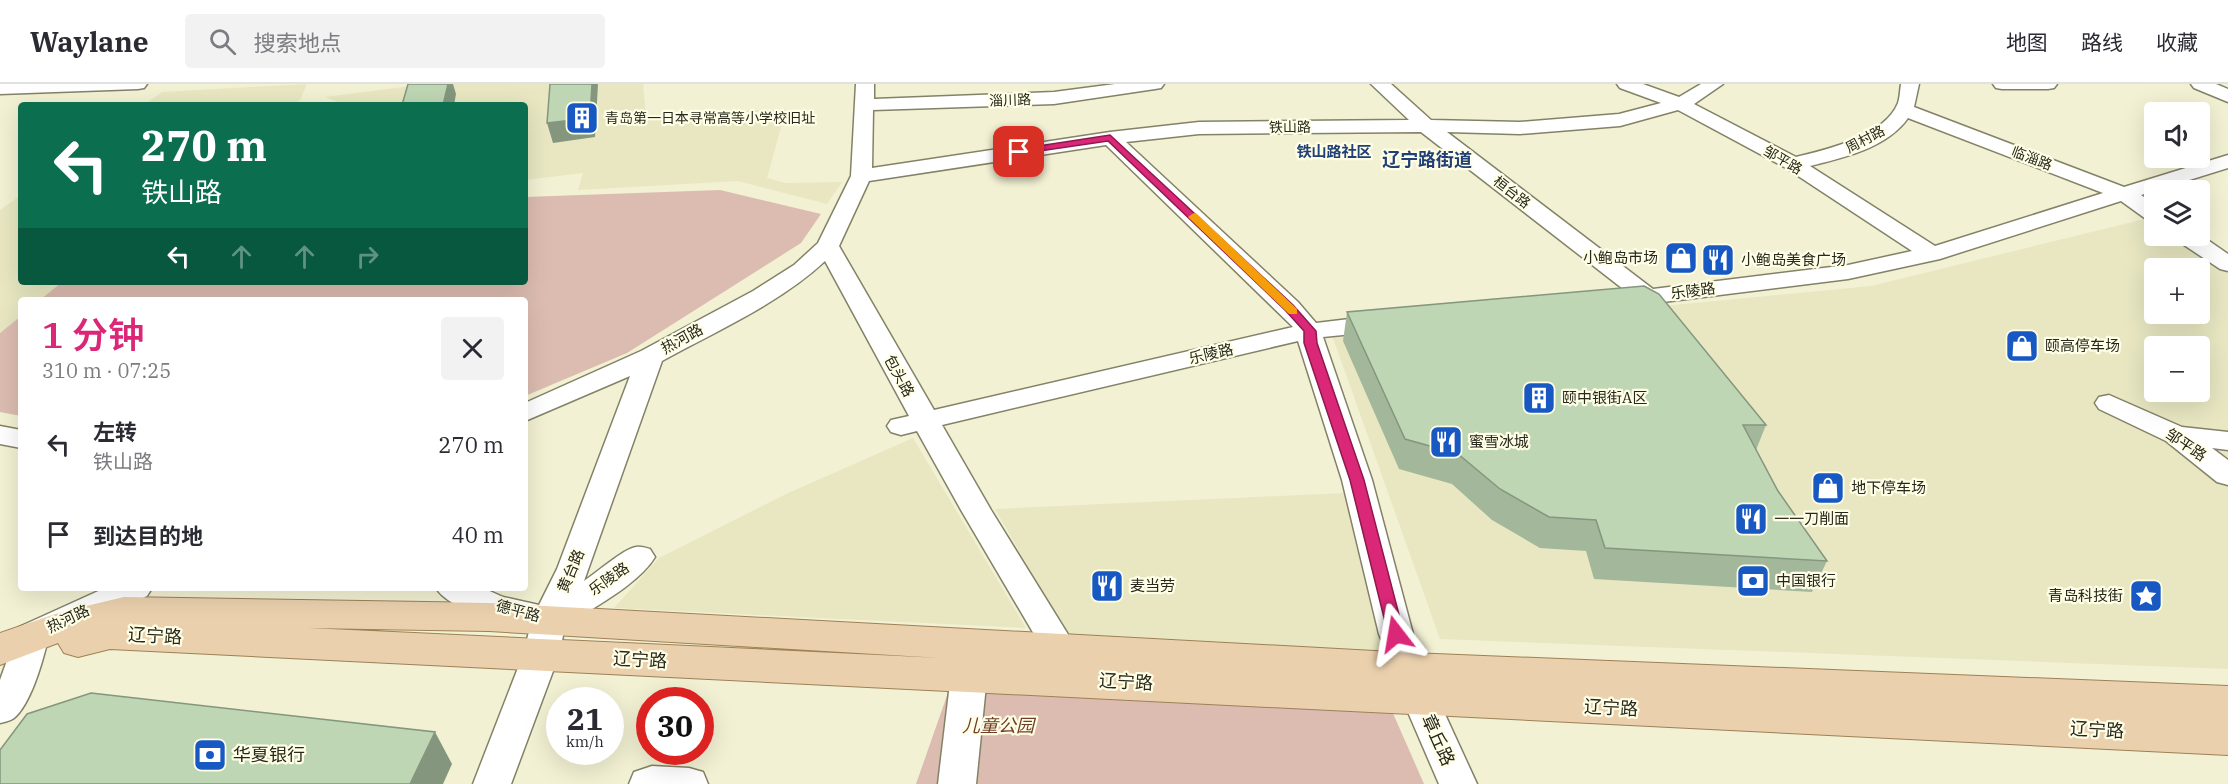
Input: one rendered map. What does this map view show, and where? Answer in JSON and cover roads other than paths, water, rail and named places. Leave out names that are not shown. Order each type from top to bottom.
[{"type":"main road","name":"辽宁路","points":[[14,653],[110,634],[545,637],[1060,649],[1415,682],[1588,707],[2228,737]]},
{"type":"main road","name":"辽宁路","points":[[545,637],[969,675],[1415,682],[2228,703]]},
{"type":"street","points":[[0,89],[33,86],[138,84]]},
{"type":"street","points":[[828,246],[861,176],[865,84]]},
{"type":"street","name":"淄川路","points":[[864,105],[1054,98],[1155,84]]},
{"type":"street","name":"桓台路","points":[[1380,84],[1426,126],[1648,297]]},
{"type":"street","name":"邹平路","points":[[1626,84],[1680,104],[1793,164],[1932,254]]},
{"type":"street","name":"铁山路","points":[[861,176],[1110,138],[1198,128],[1426,126],[1520,128],[1620,120],[1680,104],[1714,84]]},
{"type":"street","points":[[1905,110],[1910,84]]},
{"type":"street","points":[[2002,84],[2048,84]]},
{"type":"street","points":[[2202,84],[2228,94]]},
{"type":"street","name":"周村路","points":[[1793,164],[1840,152],[1882,132],[1905,110]]},
{"type":"street","name":"临淄路","points":[[1905,110],[2126,195],[2144,207]]},
{"type":"street","name":"章丘路","points":[[1110,138],[1289,307],[1310,331],[1311,343],[1357,480],[1396,634],[1458,784]]},
{"type":"street","name":"乐陵路","points":[[1601,302],[1848,272],[1932,254],[2126,195],[2228,161]]},
{"type":"street","name":"热河路","points":[[528,412],[650,357],[762,296],[802,270],[828,246]]},
{"type":"street","name":"包头路","points":[[828,246],[913,424],[1060,649]]},
{"type":"street","points":[[2201,246],[2228,264]]},
{"type":"street","name":"乐陵路","points":[[913,424],[1310,331],[1403,321]]},
{"type":"street","name":"黄台路","points":[[492,784],[650,357]]},
{"type":"street","name":"邹平路","points":[[2109,403],[2176,435],[2228,475]]},
{"type":"street","points":[[0,435],[18,439]]},
{"type":"street","points":[[2176,435],[2228,441]]},
{"type":"street","name":"乐陵路","points":[[545,637],[639,557]]},
{"type":"street","name":"热河路","points":[[14,653],[129,591]]},
{"type":"street","name":"德平路","points":[[460,591],[495,607],[545,637]]},
{"type":"street","points":[[0,709],[9,698],[14,653]]},
{"type":"street","points":[[957,784],[969,675]]},
{"type":"street","points":[[648,784],[652,782],[689,784]]},
{"type":"place","name":"青岛第一日本寻常高等小学校旧址","points":[[582,118]]},
{"type":"place","name":"小鲍岛市场","points":[[1681,258]]},
{"type":"place","name":"小鲍岛美食广场","points":[[1718,260]]},
{"type":"place","name":"颐高停车场","points":[[2022,346]]},
{"type":"place","name":"颐中银街A区","points":[[1539,398]]},
{"type":"place","name":"蜜雪冰城","points":[[1446,442]]},
{"type":"place","name":"地下停车场","points":[[1828,488]]},
{"type":"place","name":"一一刀削面","points":[[1751,519]]},
{"type":"place","name":"中国银行","points":[[1753,581]]},
{"type":"place","name":"麦当劳","points":[[1107,586]]},
{"type":"place","name":"青岛科技街","points":[[2146,596]]},
{"type":"place","name":"华夏银行","points":[[210,755]]},
{"type":"district","name":"铁山路社区","points":[[1334,152]]},
{"type":"district","name":"辽宁路街道","points":[[1427,160]]},
{"type":"park label","name":"儿童公园","points":[[998,726]]}]
